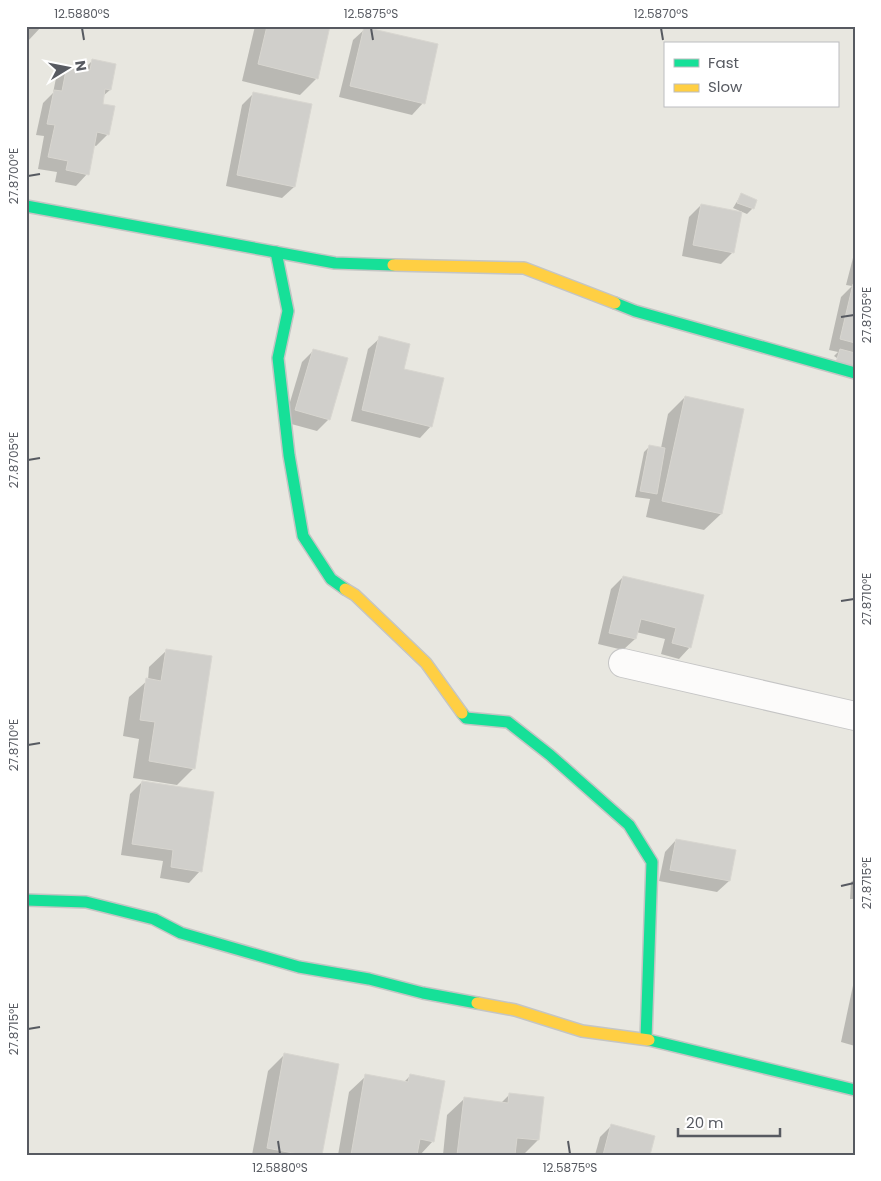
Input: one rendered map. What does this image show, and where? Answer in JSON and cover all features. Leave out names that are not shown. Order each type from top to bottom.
[{"type":"street","points":[[26,206],[335,263],[524,268],[636,311],[855,373]]},
{"type":"street","points":[[276,252],[288,312],[278,358],[289,455],[303,536],[331,579],[355,595],[426,662],[466,718],[508,722],[550,755],[629,825],[652,862],[646,1039]]},
{"type":"street","points":[[623,662],[855,716]]},
{"type":"street","points":[[26,900],[86,902],[154,919],[181,933],[300,967],[369,979],[423,994],[516,1010],[582,1031],[646,1039],[855,1090]]},
{"type":"building","points":[[267,26],[330,26],[318,79],[258,64]]},
{"type":"building","points":[[364,27],[438,44],[425,104],[350,86]]},
{"type":"building","points":[[92,59],[116,64],[111,90],[105,89],[103,104],[115,106],[109,135],[97,132],[89,175],[66,170],[68,161],[48,157],[55,125],[47,124],[54,90],[62,91],[67,65],[90,70]]},
{"type":"building","points":[[253,92],[312,104],[295,187],[237,175]]},
{"type":"building","points":[[741,193],[757,200],[754,209],[737,203]]},
{"type":"building","points":[[701,204],[742,212],[734,253],[693,245]]},
{"type":"building","points":[[853,284],[855,285],[855,343],[840,339]]},
{"type":"building","points":[[379,336],[410,344],[404,369],[444,378],[432,427],[362,410]]},
{"type":"building","points":[[313,349],[348,358],[330,420],[295,410]]},
{"type":"building","points":[[840,349],[855,353],[855,367],[836,362]]},
{"type":"building","points":[[685,396],[744,409],[722,514],[662,501]]},
{"type":"building","points":[[649,445],[665,448],[657,494],[640,491]]},
{"type":"building","points":[[623,576],[704,595],[691,648],[672,643],[676,628],[641,619],[636,639],[609,633]]},
{"type":"building","points":[[166,649],[212,656],[195,769],[149,761],[155,722],[140,720],[146,678],[161,681]]},
{"type":"building","points":[[142,781],[214,792],[202,872],[171,867],[173,850],[132,844]]},
{"type":"building","points":[[676,839],[736,850],[730,881],[670,870]]},
{"type":"building","points":[[284,1053],[339,1064],[322,1155],[303,1155],[267,1148]]},
{"type":"building","points":[[365,1074],[408,1082],[410,1074],[445,1081],[434,1142],[420,1139],[417,1155],[351,1155]]},
{"type":"building","points":[[509,1093],[544,1097],[539,1140],[517,1138],[515,1155],[457,1155],[464,1097],[508,1103]]},
{"type":"building","points":[[611,1124],[655,1136],[650,1155],[603,1155]]},
{"type":"traffic: fast","points":[[26,206],[335,263],[393,265]]},
{"type":"traffic: fast","points":[[276,252],[288,311],[278,358],[289,455],[303,536],[331,579],[345,589]]},
{"type":"traffic: fast","points":[[615,303],[635,311],[855,373]]},
{"type":"traffic: fast","points":[[462,713],[466,718],[508,722],[550,755],[629,825],[652,862],[646,1039]]},
{"type":"traffic: fast","points":[[26,900],[86,902],[154,919],[181,933],[299,967],[369,979],[423,993],[477,1003]]},
{"type":"traffic: fast","points":[[649,1040],[855,1090]]},
{"type":"traffic: slow","points":[[393,265],[524,268],[615,303]]},
{"type":"traffic: slow","points":[[345,589],[355,595],[426,663],[462,713]]},
{"type":"traffic: slow","points":[[477,1003],[515,1010],[582,1031],[649,1040]]}]
